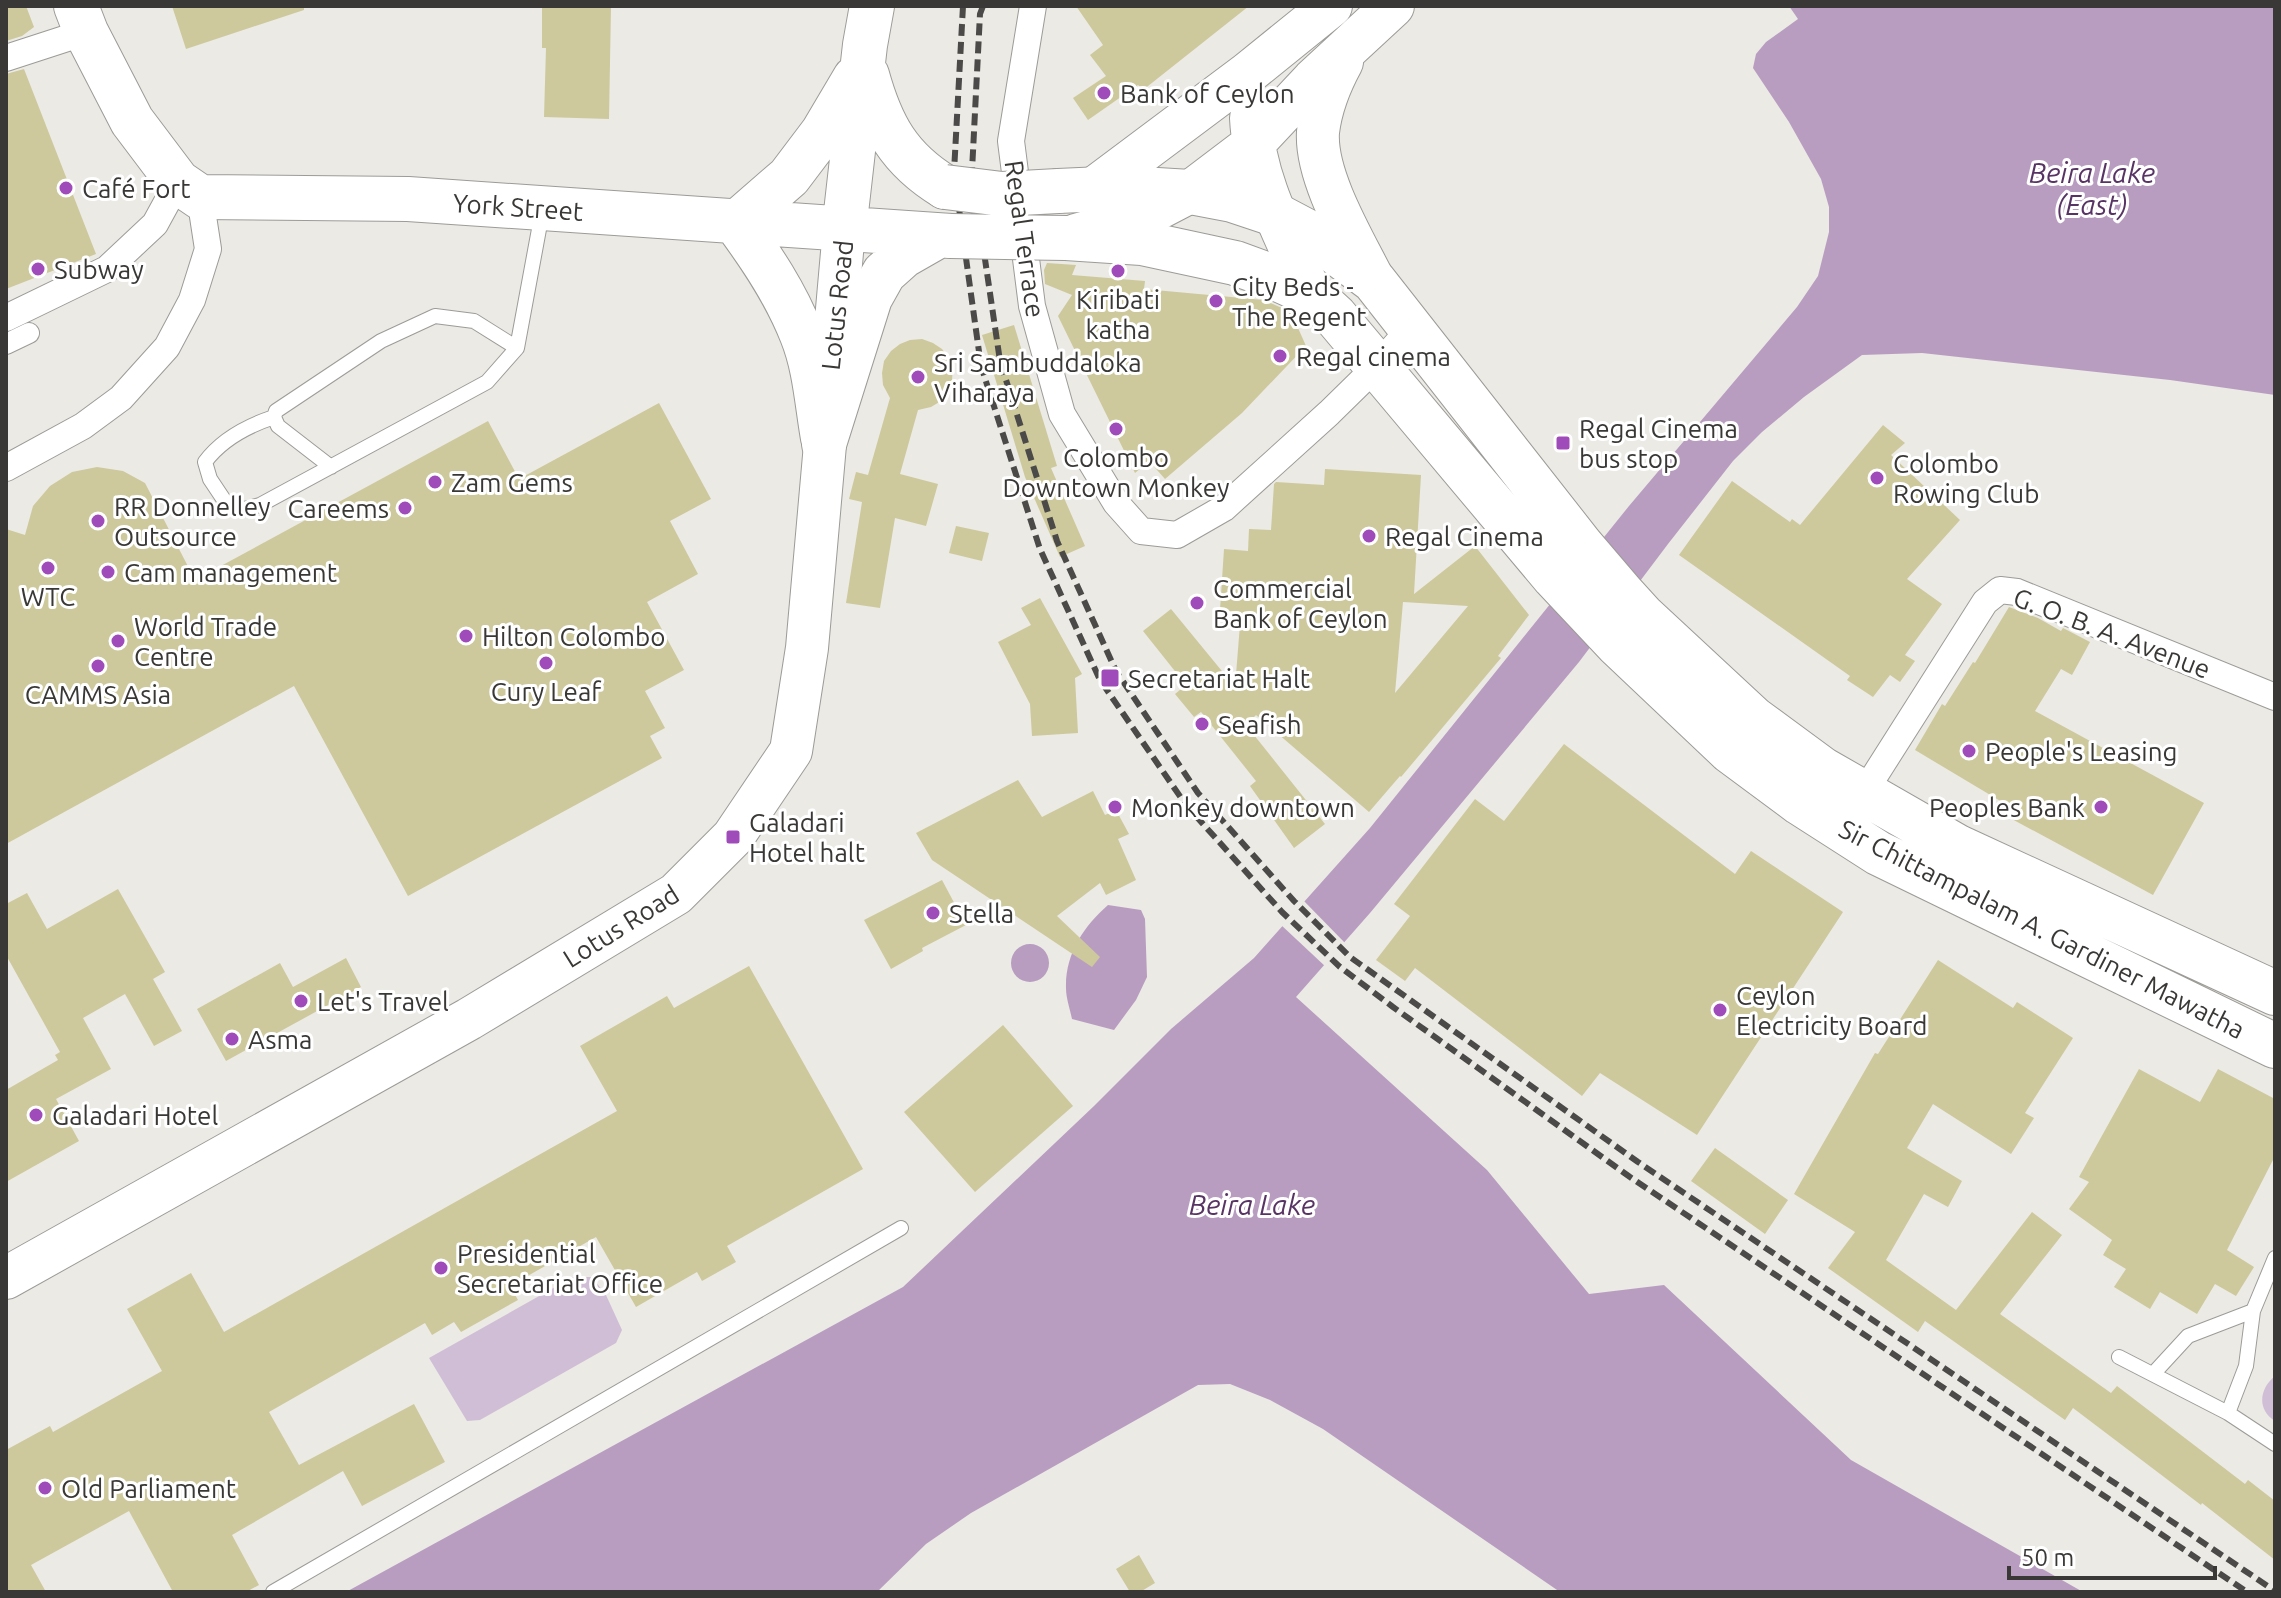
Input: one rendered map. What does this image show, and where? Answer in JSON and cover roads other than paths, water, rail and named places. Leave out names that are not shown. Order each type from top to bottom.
[{"type":"highway","name":"Lotus Road","points":[[844,230],[872,6]]},
{"type":"highway","points":[[81,19],[132,121],[189,190]]},
{"type":"highway","name":"Sir Chittampalam A. Gardiner Mawatha","points":[[863,64],[877,110],[897,147],[920,170],[945,187],[1002,194],[1137,189],[1190,192],[1232,200],[1274,214],[1310,233],[1374,281],[1412,327],[1568,561]]},
{"type":"highway","points":[[824,444],[810,362],[802,335],[771,271],[736,223],[789,177],[823,132],[863,64]]},
{"type":"highway","name":"York Street","points":[[189,190],[408,199],[944,236],[1142,243],[1204,255],[1271,276],[1311,294]]},
{"type":"highway","points":[[824,444],[870,298],[884,273],[903,256],[944,236]]},
{"type":"highway","name":"Sir Chittampalam A. Gardiner Mawatha","points":[[1311,294],[1568,561],[1730,751],[1800,803],[1878,853],[2275,1046]]},
{"type":"highway","name":"Sir Chittampalam A. Gardiner Mawatha","points":[[1629,629],[1822,769],[1863,794],[1958,847],[2275,993]]},
{"type":"main road","points":[[1076,190],[1248,73],[1331,6]]},
{"type":"main road","points":[[1066,238],[1144,216],[1190,192],[1252,145],[1313,80],[1393,6]]},
{"type":"main road","points":[[1352,43],[1326,93],[1318,134],[1324,176],[1374,281]]},
{"type":"main road","points":[[1248,73],[1252,145],[1274,214],[1311,294]]},
{"type":"main road","name":"Lotus Road","points":[[6,1278],[469,1019],[676,894],[733,837],[791,751],[807,648],[844,230]]},
{"type":"street","name":"Regal Terrace","points":[[1033,6],[1011,141],[1032,306],[1062,414],[1116,503],[1141,531],[1177,535],[1224,508],[1329,413],[1412,327]]},
{"type":"street","points":[[6,58],[81,19]]},
{"type":"street","points":[[6,318],[107,269],[189,190],[208,249],[192,300],[167,347],[121,398],[83,426],[6,468]]},
{"type":"street","points":[[6,344],[29,333]]},
{"type":"street","name":"G. O. B. A. Avenue","points":[[1863,794],[1985,602],[2000,590],[2017,592],[2275,697]]},
{"type":"lane","points":[[274,417],[235,434],[215,448],[205,462],[210,479],[228,506],[245,509],[260,505],[487,382],[517,348],[542,209]]},
{"type":"lane","points":[[331,467],[278,426],[274,417],[276,411],[381,341],[435,316],[474,321],[517,348]]},
{"type":"lane","points":[[273,1592],[901,1228]]},
{"type":"lane","points":[[2228,1413],[2246,1366],[2253,1311],[2275,1258]]},
{"type":"lane","points":[[2153,1374],[2188,1336],[2253,1311]]},
{"type":"lane","points":[[2119,1357],[2228,1413],[2275,1444]]},
{"type":"water","name":"Beira Lake","points":[[1789,6],[2275,6],[2275,395],[2170,380],[1922,353],[1862,355],[1804,397],[1733,461],[1579,662],[1296,997],[1487,1170],[1589,1294],[1664,1285],[1851,1460],[2083,1592],[1560,1592],[1323,1429],[1270,1400],[1230,1384],[1198,1385],[971,1513],[926,1544],[877,1592],[346,1592],[903,1287],[1171,1029],[1254,958],[1370,828],[1629,506],[1797,307],[1818,276],[1829,232],[1829,207],[1821,179],[1789,122],[1753,68],[1756,54],[1766,42],[1798,19]]},
{"type":"water","points":[[1108,905],[1141,910],[1145,919],[1147,977],[1136,1000],[1114,1030],[1072,1019],[1066,992],[1073,952],[1091,922]]},
{"type":"water","points":[[1030,944],[1044,949],[1049,963],[1044,977],[1030,982],[1016,977],[1011,963],[1016,949]]},
{"type":"railway","points":[[963,6],[954,172],[981,366],[1040,549],[1100,680],[1186,805],[1282,912],[1340,967],[1393,1007],[1630,1177],[2247,1592]]},
{"type":"railway","points":[[983,6],[980,14],[972,171],[1000,361],[1057,541],[1116,671],[1198,793],[1294,901],[1350,957],[1638,1162],[2275,1591]]},
{"type":"place","name":"Bank of Ceylon","points":[[1104,93]]},
{"type":"place","name":"Café Fort","points":[[66,188]]},
{"type":"place","name":"Subway","points":[[38,269]]},
{"type":"place","name":"Kiribati katha","points":[[1118,271]]},
{"type":"place","name":"City Beds - The Regent","points":[[1216,301]]},
{"type":"place","name":"Regal cinema","points":[[1280,356]]},
{"type":"place","name":"Sri Sambuddaloka Viharaya","points":[[918,377]]},
{"type":"place","name":"Colombo Downtown Monkey","points":[[1116,429]]},
{"type":"place","name":"Regal Cinema bus stop","points":[[1563,443]]},
{"type":"place","name":"Colombo Rowing Club","points":[[1877,478]]},
{"type":"place","name":"Zam Gems","points":[[435,482]]},
{"type":"place","name":"Careems","points":[[405,508]]},
{"type":"place","name":"RR Donnelley Outsource","points":[[98,521]]},
{"type":"place","name":"Regal Cinema","points":[[1369,536]]},
{"type":"place","name":"WTC","points":[[48,568]]},
{"type":"place","name":"Cam management","points":[[108,572]]},
{"type":"place","name":"Commercial Bank of Ceylon","points":[[1197,603]]},
{"type":"place","name":"Hilton Colombo","points":[[466,636]]},
{"type":"place","name":"World Trade Centre","points":[[118,641]]},
{"type":"place","name":"Cury Leaf","points":[[546,663]]},
{"type":"place","name":"CAMMS Asia","points":[[98,666]]},
{"type":"place","name":"Secretariat Halt","points":[[1110,678]]},
{"type":"place","name":"Seafish","points":[[1202,724]]},
{"type":"place","name":"People's Leasing","points":[[1969,751]]},
{"type":"place","name":"Monkey downtown","points":[[1115,807]]},
{"type":"place","name":"Peoples Bank","points":[[2101,807]]},
{"type":"place","name":"Galadari Hotel halt","points":[[733,837]]},
{"type":"place","name":"Stella","points":[[933,913]]},
{"type":"place","name":"Let's Travel","points":[[301,1001]]},
{"type":"place","name":"Ceylon Electricity Board","points":[[1720,1010]]},
{"type":"place","name":"Asma","points":[[232,1039]]},
{"type":"place","name":"Galadari Hotel","points":[[36,1115]]},
{"type":"place","name":"Presidential Secretariat Office","points":[[441,1268]]},
{"type":"place","name":"Old Parliament","points":[[45,1488]]},
{"type":"water label","name":"Beira Lake (East)","points":[[2092,188]]}]
